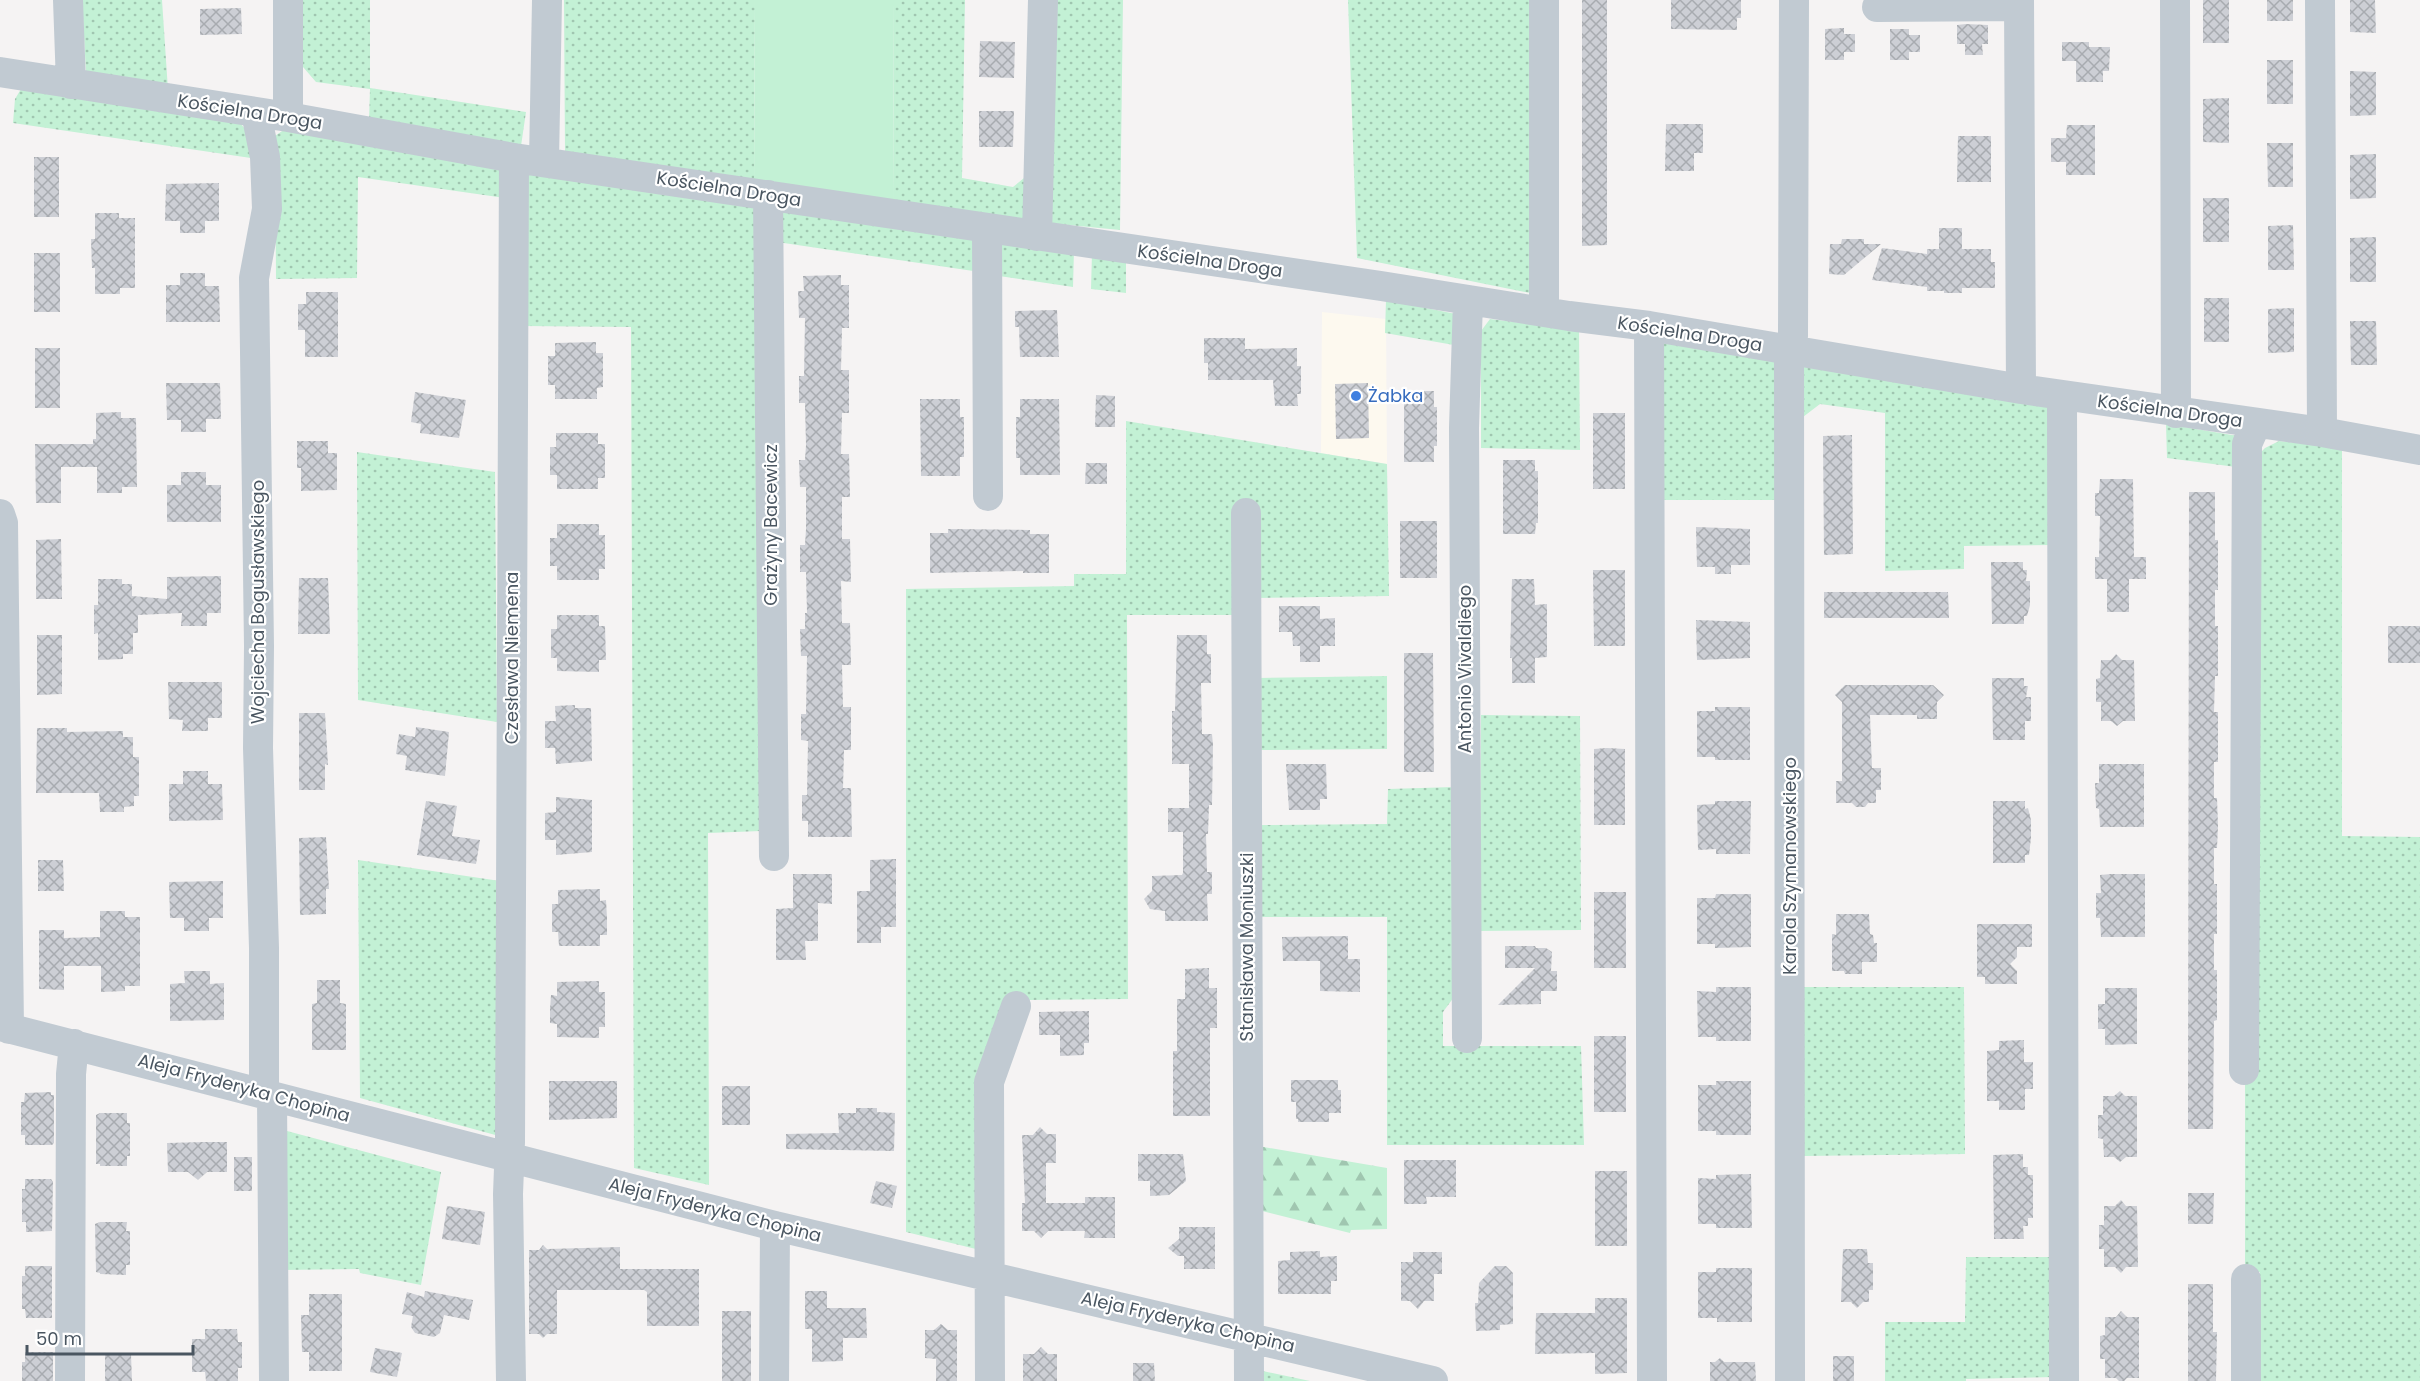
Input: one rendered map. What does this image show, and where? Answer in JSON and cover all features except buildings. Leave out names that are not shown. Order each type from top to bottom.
[{"type":"street","points":[[68,0],[70,84]]},
{"type":"street","points":[[288,0],[288,117]]},
{"type":"street","points":[[544,161],[547,0]]},
{"type":"street","points":[[1037,236],[1043,0]]},
{"type":"street","points":[[1544,0],[1544,312]]},
{"type":"street","name":"Karola Szymanowskiego","points":[[1790,1381],[1789,351],[1793,336],[1794,0]]},
{"type":"street","points":[[2175,0],[2176,413]]},
{"type":"street","points":[[2320,0],[2322,432]]},
{"type":"street","points":[[1877,7],[2019,3],[2021,389]]},
{"type":"street","name":"Kościelna Droga","points":[[0,72],[288,117],[514,158],[1649,326],[2021,389],[2176,413],[2322,432],[2420,450]]},
{"type":"street","name":"Wojciecha Bogusławskiego","points":[[256,113],[265,157],[267,209],[255,278],[274,1381]]},
{"type":"street","name":"Czesława Niemena","points":[[511,1381],[514,158]]},
{"type":"street","name":"Grażyny Bacewicz","points":[[768,195],[774,856]]},
{"type":"street","points":[[987,228],[988,496]]},
{"type":"street","name":"Antonio Vivaldiego","points":[[1467,1038],[1464,428],[1468,300]]},
{"type":"street","points":[[1649,326],[1652,1381]]},
{"type":"street","points":[[2062,395],[2064,1381]]},
{"type":"street","points":[[2244,1070],[2247,444],[2256,424]]},
{"type":"street","name":"Stanisława Moniuszki","points":[[1246,513],[1249,1381]]},
{"type":"street","points":[[0,514],[3,523],[4,1027]]},
{"type":"street","points":[[990,1381],[989,1082],[1016,1006]]},
{"type":"street","name":"Aleja Fryderyka Chopina","points":[[4,1027],[775,1226],[1433,1381]]},
{"type":"street","points":[[70,1381],[71,1074],[74,1044]]},
{"type":"street","points":[[774,1381],[775,1226]]},
{"type":"street","points":[[2246,1280],[2246,1381]]},
{"type":"shaded area","points":[[1322,312],[1386,319],[1387,464],[1321,453]]},
{"type":"green space","points":[[82,0],[162,0],[168,90],[86,72]]},
{"type":"green space","points":[[303,0],[370,0],[370,88],[526,112],[521,146],[369,121],[370,89],[316,82],[303,67]]},
{"type":"green space","points":[[564,0],[755,0],[754,181],[565,153]]},
{"type":"green space","points":[[755,0],[894,0],[893,201],[754,181]]},
{"type":"green space","points":[[894,0],[965,0],[962,178],[1013,187],[1029,174],[1027,222],[893,201]]},
{"type":"green space","points":[[1052,0],[1123,0],[1120,230],[1048,223]]},
{"type":"green space","points":[[1348,0],[1536,0],[1540,295],[1357,258]]},
{"type":"green space","points":[[21,89],[240,123],[251,136],[257,159],[13,123],[15,99]]},
{"type":"green space","points":[[285,129],[506,169],[505,198],[358,177],[357,278],[276,279],[275,136]]},
{"type":"green space","points":[[530,172],[759,203],[761,831],[708,833],[709,1185],[634,1168],[631,327],[523,326],[523,183]]},
{"type":"green space","points":[[791,207],[973,237],[980,272],[777,242],[780,215]]},
{"type":"green space","points":[[1005,241],[1074,250],[1073,287],[999,276],[999,248]]},
{"type":"green space","points":[[1092,253],[1126,258],[1126,293],[1091,289]]},
{"type":"green space","points":[[1386,300],[1456,314],[1454,345],[1385,333]]},
{"type":"green space","points":[[1490,319],[1579,330],[1580,450],[1481,448],[1481,331]]},
{"type":"green space","points":[[1658,341],[1776,361],[1777,500],[1658,500]]},
{"type":"green space","points":[[1802,363],[2049,406],[2051,545],[1964,546],[1964,569],[1885,571],[1885,413],[1820,404],[1803,417]]},
{"type":"green space","points":[[1126,421],[1387,464],[1389,596],[1256,598],[1234,615],[1127,615],[1128,999],[1028,1000],[1007,997],[976,1249],[906,1232],[906,589],[1074,586],[1074,574],[1126,574]]},
{"type":"green space","points":[[2166,424],[2238,436],[2236,467],[2167,458]]},
{"type":"green space","points":[[2279,441],[2342,448],[2342,836],[2420,837],[2420,1381],[2259,1381],[2260,1272],[2245,1272],[2245,1081],[2258,455],[2265,448]]},
{"type":"green space","points":[[357,452],[495,472],[497,722],[358,700]]},
{"type":"green space","points":[[1387,676],[1387,749],[1258,750],[1257,678]]},
{"type":"green space","points":[[1481,715],[1580,716],[1581,930],[1480,931]]},
{"type":"green space","points":[[1454,787],[1454,997],[1443,1012],[1443,1046],[1581,1046],[1584,1145],[1387,1145],[1387,917],[1256,917],[1258,825],[1387,824],[1388,789]]},
{"type":"green space","points":[[358,860],[500,881],[499,1136],[360,1098]]},
{"type":"green space","points":[[1803,987],[1964,987],[1965,1154],[1804,1156]]},
{"type":"green space","points":[[287,1131],[441,1172],[421,1285],[360,1273],[359,1269],[282,1270],[280,1136]]},
{"type":"green space","points":[[1258,1146],[1387,1168],[1387,1229],[1351,1230],[1350,1233],[1258,1210]]},
{"type":"green space","points":[[1966,1257],[2054,1257],[2055,1377],[1966,1379],[1966,1381],[1885,1381],[1885,1322],[1965,1322]]},
{"type":"green space","points":[[1258,1370],[1310,1381],[1258,1381]]},
{"type":"place","name":"Żabka","points":[[1356,396]]}]
